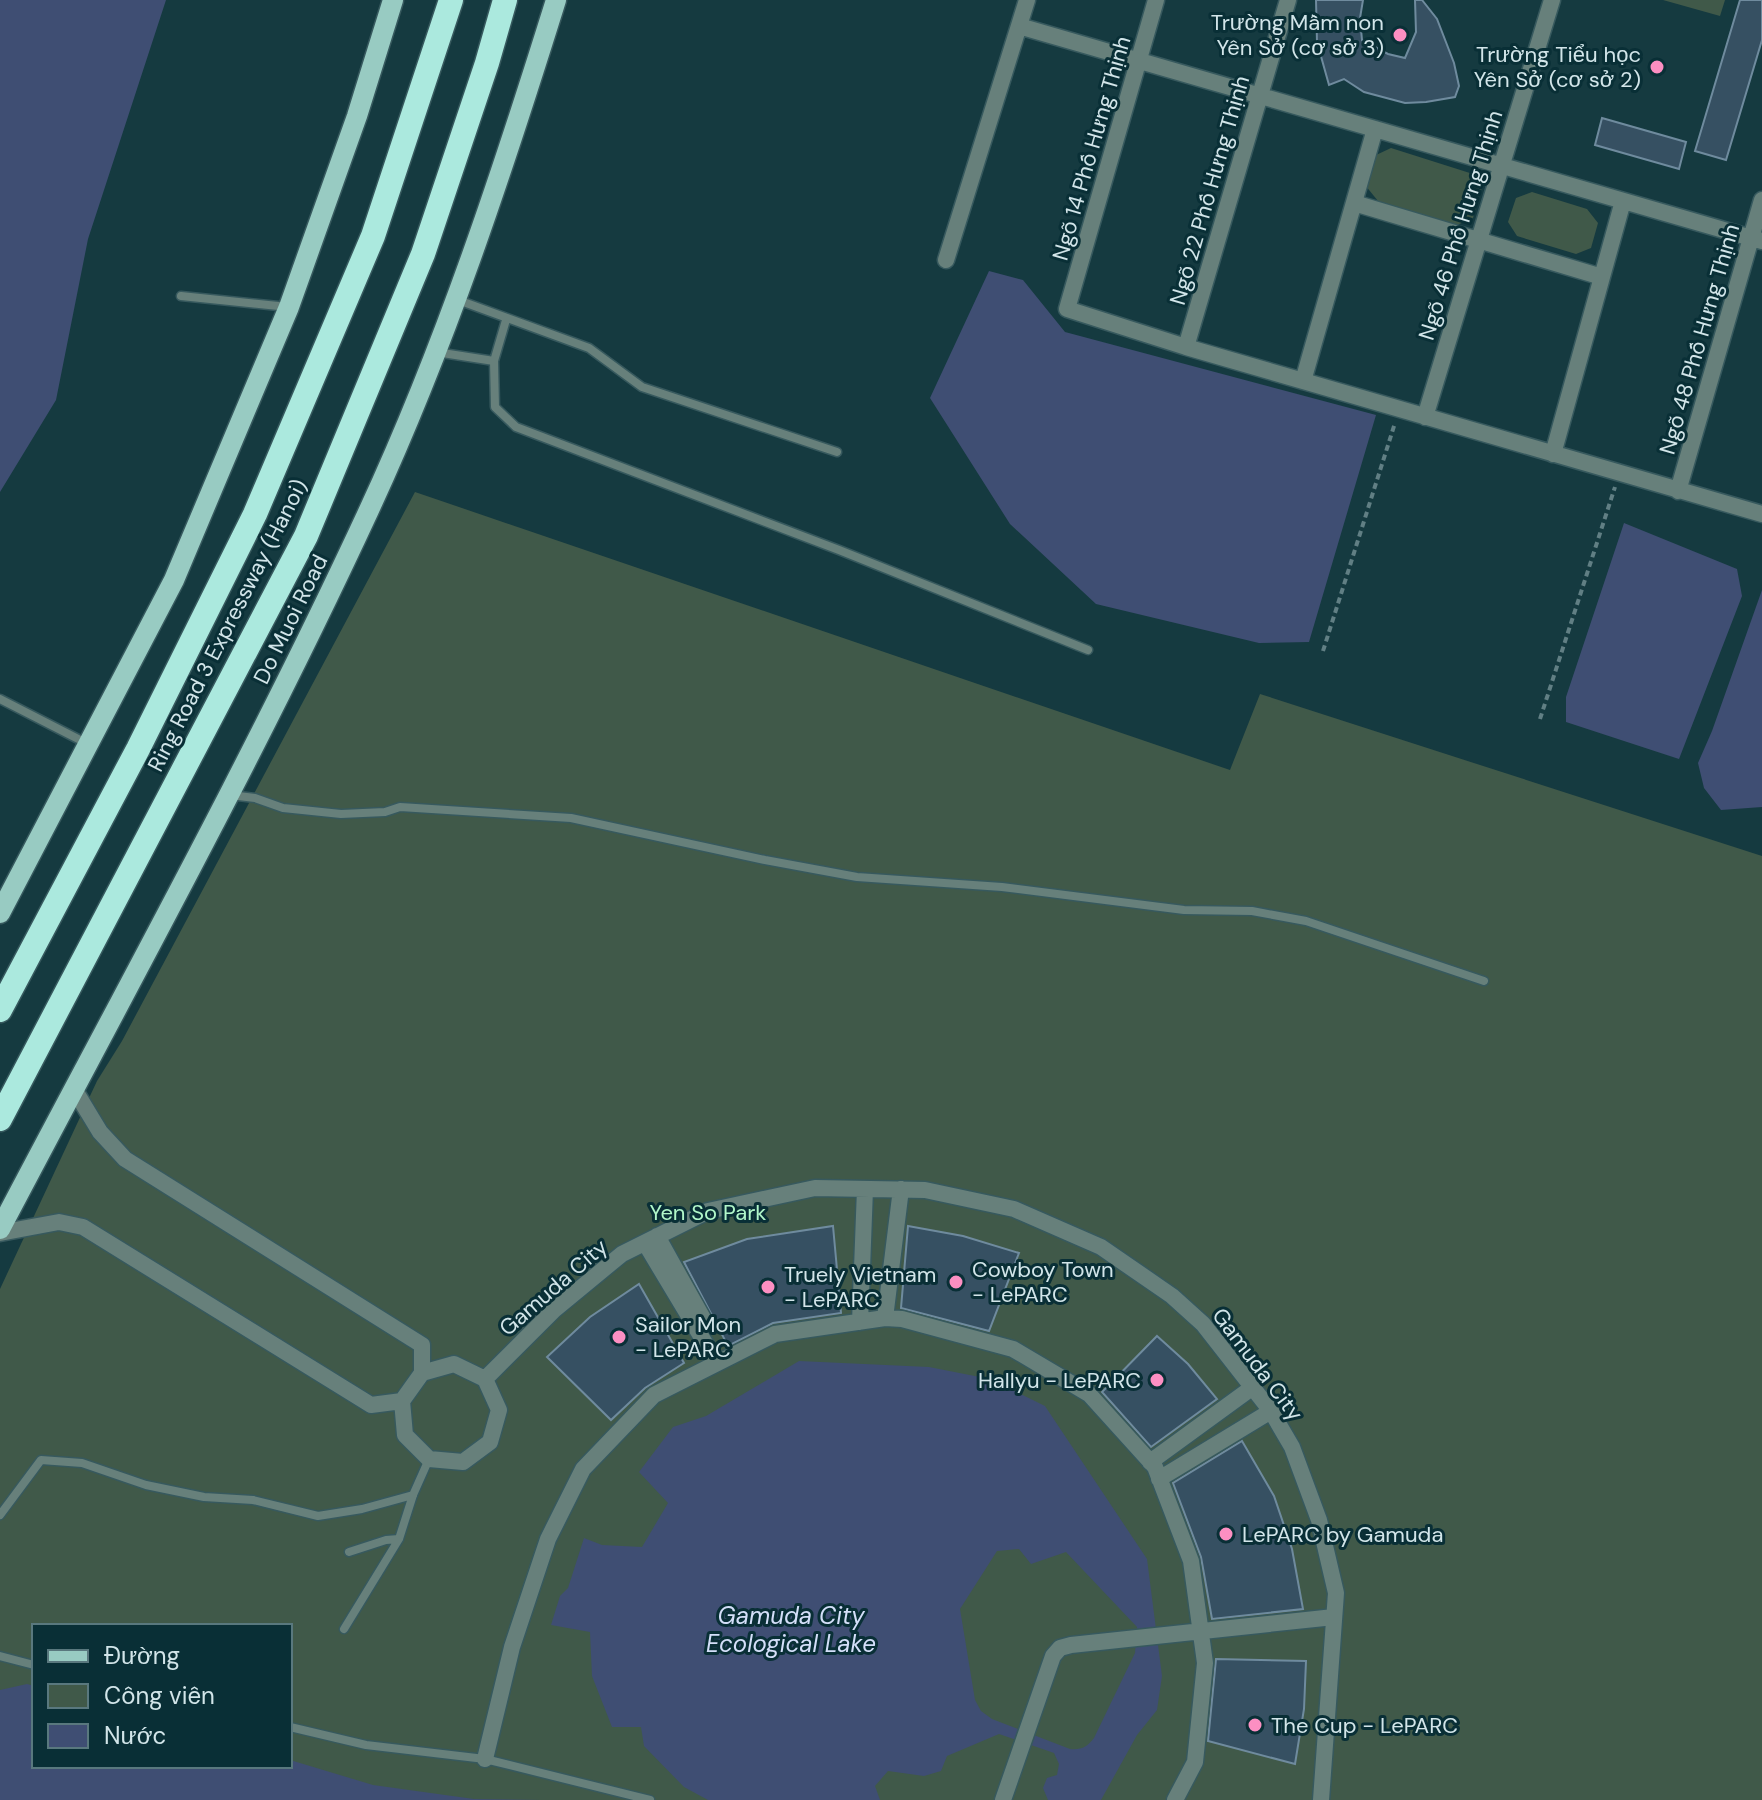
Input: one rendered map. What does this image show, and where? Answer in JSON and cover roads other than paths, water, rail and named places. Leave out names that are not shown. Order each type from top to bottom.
[{"type":"highway","name":"Ring Road 3 Expressway (Hanoi)","points":[[0,1010],[138,749],[255,514],[373,236],[451,0]]},
{"type":"highway","name":"Ring Road 3 Expressway (Hanoi)","points":[[0,1119],[306,536],[423,254],[505,0]]},
{"type":"main road","points":[[0,913],[174,580],[289,307],[357,116],[393,0]]},
{"type":"main road","name":"Do Muoi Road","points":[[0,1231],[229,795],[370,509],[435,352],[503,171],[556,0]]},
{"type":"street","points":[[946,260],[1027,0]]},
{"type":"street","name":"Ngõ 14 Phố Hưng Thịnh","points":[[1156,0],[1067,309],[1186,347]]},
{"type":"street","name":"Ngõ 22 Phố Hưng Thịnh","points":[[1186,347],[1288,0]]},
{"type":"street","name":"Ngõ 46 Phố Hưng Thịnh","points":[[1425,417],[1552,0]]},
{"type":"street","points":[[1019,26],[1756,240]]},
{"type":"street","points":[[1303,381],[1375,129]]},
{"type":"street","name":"Ngõ 48 Phố Hưng Thịnh","points":[[1678,491],[1756,240],[1762,200]]},
{"type":"street","points":[[1553,454],[1623,201]]},
{"type":"street","points":[[1354,203],[1602,277]]},
{"type":"street","points":[[1186,347],[1762,514]]},
{"type":"street","points":[[74,1089],[100,1132],[125,1159],[422,1345],[422,1373],[402,1401],[405,1435],[429,1459],[463,1462],[490,1442],[499,1410],[485,1379],[454,1364],[422,1373]]},
{"type":"street","name":"Gamuda City","points":[[485,1379],[554,1310],[622,1254],[708,1211],[815,1188],[925,1190],[1014,1209],[1101,1247],[1172,1296],[1203,1324],[1271,1411],[1292,1447],[1319,1520],[1336,1593],[1321,1800]]},
{"type":"street","points":[[860,1322],[865,1189]]},
{"type":"street","points":[[885,1318],[901,1189]]},
{"type":"street","points":[[0,1231],[59,1222],[83,1227],[371,1405],[402,1401]]},
{"type":"street","points":[[651,1240],[722,1361]]},
{"type":"street","points":[[485,1759],[512,1647],[548,1539],[583,1469],[654,1395],[775,1334],[885,1318],[902,1319],[1013,1349],[1089,1394],[1150,1462],[1191,1561],[1205,1663],[1195,1762],[1175,1800]]},
{"type":"street","points":[[1150,1462],[1253,1387]]},
{"type":"street","points":[[1159,1479],[1271,1411]]},
{"type":"street","points":[[1003,1800],[1053,1656],[1060,1648],[1334,1617]]},
{"type":"lane","points":[[181,296],[289,307]]},
{"type":"lane","points":[[455,299],[589,348],[642,387],[837,452]]},
{"type":"lane","points":[[506,320],[494,361],[495,407],[516,427],[839,550],[1088,650]]},
{"type":"lane","points":[[435,352],[494,361]]},
{"type":"lane","points":[[0,699],[88,744]]},
{"type":"lane","points":[[229,795],[255,798],[283,808],[341,814],[385,812],[400,807],[571,818],[857,877],[1002,887],[1184,910],[1252,911],[1306,921],[1484,981]]},
{"type":"lane","points":[[344,1629],[399,1539],[429,1459]]},
{"type":"lane","points":[[0,1515],[41,1460],[82,1463],[146,1485],[204,1497],[253,1500],[318,1516],[362,1509],[413,1495]]},
{"type":"lane","points":[[349,1552],[399,1539]]},
{"type":"lane","points":[[0,1656],[32,1664]]},
{"type":"lane","points":[[292,1727],[366,1745],[485,1759],[650,1800]]},
{"type":"water","points":[[0,0],[166,0],[88,239],[56,400],[0,492]]},
{"type":"water","points":[[989,271],[1023,280],[1065,332],[1376,415],[1309,642],[1259,643],[1096,604],[1010,524],[930,398]]},
{"type":"water","points":[[1624,523],[1737,569],[1742,596],[1679,759],[1566,722],[1566,697]]},
{"type":"water","points":[[1762,590],[1762,807],[1721,810],[1704,788],[1698,763]]},
{"type":"water","name":"Gamuda City Ecological Lake","points":[[799,1361],[929,1367],[990,1379],[1045,1406],[1147,1559],[1162,1676],[1157,1710],[1137,1735],[1101,1800],[1048,1800],[1043,1788],[1047,1778],[1057,1775],[1059,1764],[1054,1753],[999,1734],[947,1756],[941,1771],[924,1776],[888,1771],[875,1786],[880,1800],[708,1800],[684,1787],[644,1746],[641,1727],[612,1727],[592,1676],[590,1632],[551,1625],[560,1596],[568,1588],[584,1538],[602,1545],[642,1547],[668,1503],[639,1472],[673,1427],[706,1416]],"holes":[[[1019,1549],[1031,1564],[1066,1552],[1137,1627],[1135,1653],[1094,1738],[1081,1748],[1070,1749],[992,1719],[981,1711],[975,1700],[960,1609],[997,1551]]]},
{"type":"water","points":[[32,1685],[32,1768],[292,1768],[292,1761],[373,1785],[474,1799],[541,1800],[0,1800],[0,1690]]},
{"type":"place","name":"Trường Mầm non Yên Sở (cơ sở 3)","points":[[1400,35]]},
{"type":"place","name":"Trường Tiểu học Yên Sở (cơ sở 2)","points":[[1657,67]]},
{"type":"place","name":"Cowboy Town - LePARC","points":[[956,1282]]},
{"type":"place","name":"Truely Vietnam - LePARC","points":[[768,1287]]},
{"type":"place","name":"Sailor Mon - LePARC","points":[[619,1337]]},
{"type":"place","name":"Hallyu - LePARC","points":[[1157,1380]]},
{"type":"place","name":"LePARC by Gamuda","points":[[1226,1534]]},
{"type":"place","name":"The Cup - LePARC","points":[[1255,1725]]},
{"type":"park label","name":"Yen So Park","points":[[708,1212]]}]
